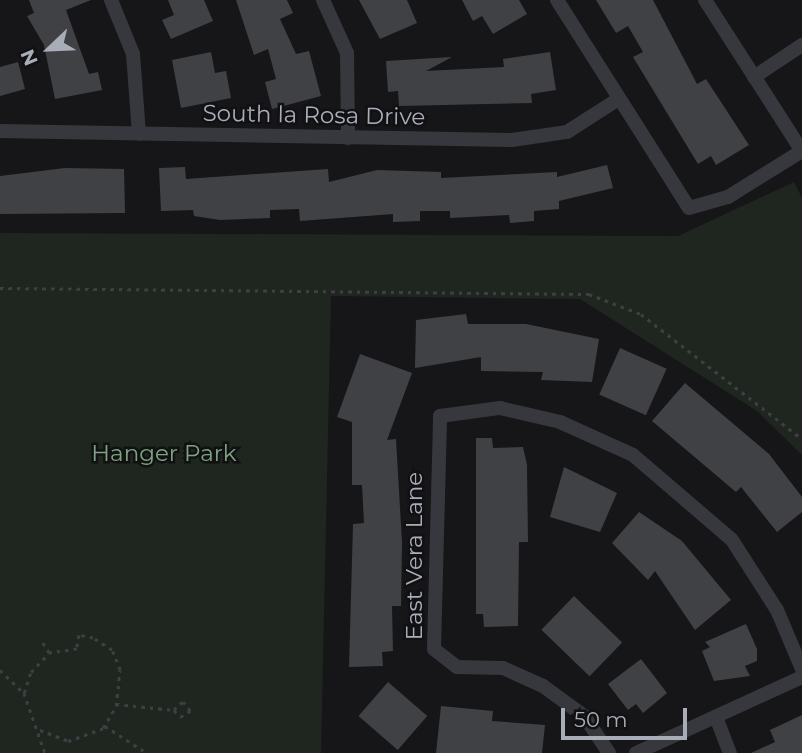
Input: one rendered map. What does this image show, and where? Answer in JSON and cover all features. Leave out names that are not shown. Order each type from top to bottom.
[{"type":"street","points":[[111,0],[133,54],[139,134]]},
{"type":"street","points":[[323,0],[347,53],[348,138]]},
{"type":"street","points":[[557,0],[617,100],[689,208],[728,197],[802,151],[705,0]]},
{"type":"street","points":[[754,77],[802,45]]},
{"type":"street","name":"South la Rosa Drive","points":[[0,131],[348,138],[526,138],[568,132],[617,100]]},
{"type":"street","name":"East Vera Lane","points":[[609,753],[584,716],[543,685],[503,668],[457,667],[434,649],[440,416],[500,408],[560,422],[633,455],[732,540],[777,610],[802,669]]},
{"type":"street","points":[[636,753],[802,677]]},
{"type":"street","points":[[716,717],[730,753]]},
{"type":"path","points":[[0,288],[589,294],[641,314],[802,439]]},
{"type":"path","points":[[24,693],[31,672],[49,653],[77,649],[79,635],[106,645],[120,670],[116,704],[105,726],[68,741],[40,730]]},
{"type":"path","points":[[41,640],[49,653]]},
{"type":"path","points":[[0,670],[24,693],[40,730],[45,753]]},
{"type":"path","points":[[116,704],[174,710],[180,717],[190,711],[183,702],[174,710]]},
{"type":"path","points":[[105,726],[146,753]]},
{"type":"green space","name":"Hanger Park","points":[[794,182],[802,198],[802,455],[757,411],[580,299],[331,296],[321,753],[0,753],[0,233],[678,236]]},
{"type":"building","points":[[29,0],[91,0],[66,10],[89,74],[98,72],[102,90],[55,99],[44,45],[27,16],[34,13]]},
{"type":"building","points":[[168,0],[204,0],[213,21],[171,39],[162,20],[174,15]]},
{"type":"building","points":[[236,0],[287,0],[293,13],[280,19],[296,54],[309,51],[321,96],[272,109],[265,82],[276,79],[268,49],[254,55]]},
{"type":"building","points":[[359,0],[407,0],[417,23],[380,39]]},
{"type":"building","points":[[462,0],[519,0],[527,14],[493,34],[482,16],[473,21]]},
{"type":"building","points":[[596,0],[653,0],[697,84],[706,79],[749,145],[716,165],[711,156],[698,164],[633,57],[643,52],[628,26],[616,33]]},
{"type":"building","points":[[211,52],[215,73],[226,71],[231,98],[181,108],[172,60]]},
{"type":"building","points":[[550,52],[556,90],[531,94],[532,103],[399,106],[398,91],[388,92],[386,61],[452,57],[426,71],[504,67],[503,59]]},
{"type":"building","points":[[18,62],[25,89],[0,96],[0,67]]},
{"type":"building","points":[[607,165],[613,188],[559,201],[559,209],[534,211],[534,221],[510,223],[509,215],[450,218],[450,211],[420,211],[420,221],[393,222],[393,214],[300,221],[299,209],[270,210],[270,218],[220,220],[194,216],[193,210],[161,211],[159,168],[185,167],[186,179],[328,169],[329,182],[377,170],[441,172],[441,178],[557,172],[557,177]]},
{"type":"building","points":[[65,168],[124,169],[125,213],[0,214],[0,176]]},
{"type":"building","points":[[466,314],[468,324],[526,324],[599,339],[592,382],[541,380],[543,372],[481,371],[481,357],[415,368],[416,320]]},
{"type":"building","points":[[620,348],[667,369],[646,415],[599,395]]},
{"type":"building","points":[[360,354],[412,373],[387,440],[396,439],[402,542],[401,606],[392,606],[393,651],[382,652],[383,666],[349,667],[353,524],[364,523],[362,485],[352,485],[352,422],[337,417]]},
{"type":"building","points":[[685,383],[769,454],[802,497],[802,512],[777,532],[741,487],[736,492],[652,421]]},
{"type":"building","points":[[476,438],[492,438],[493,448],[523,447],[527,465],[528,542],[519,542],[518,626],[484,627],[483,614],[476,614]]},
{"type":"building","points":[[564,467],[617,493],[600,532],[550,517]]},
{"type":"building","points":[[639,512],[682,541],[731,600],[695,630],[655,571],[648,580],[612,543]]},
{"type":"building","points":[[574,596],[622,643],[590,676],[541,630]]},
{"type":"building","points":[[746,624],[757,649],[757,661],[745,666],[750,676],[714,681],[702,651],[710,647],[705,642]]},
{"type":"building","points":[[641,659],[667,693],[643,713],[636,704],[628,710],[608,684]]},
{"type":"building","points":[[388,682],[427,716],[398,750],[358,716]]},
{"type":"building","points":[[441,706],[493,711],[492,721],[545,725],[542,753],[436,753]]},
{"type":"building","points":[[802,715],[802,753],[751,753],[775,742],[770,730]]}]
